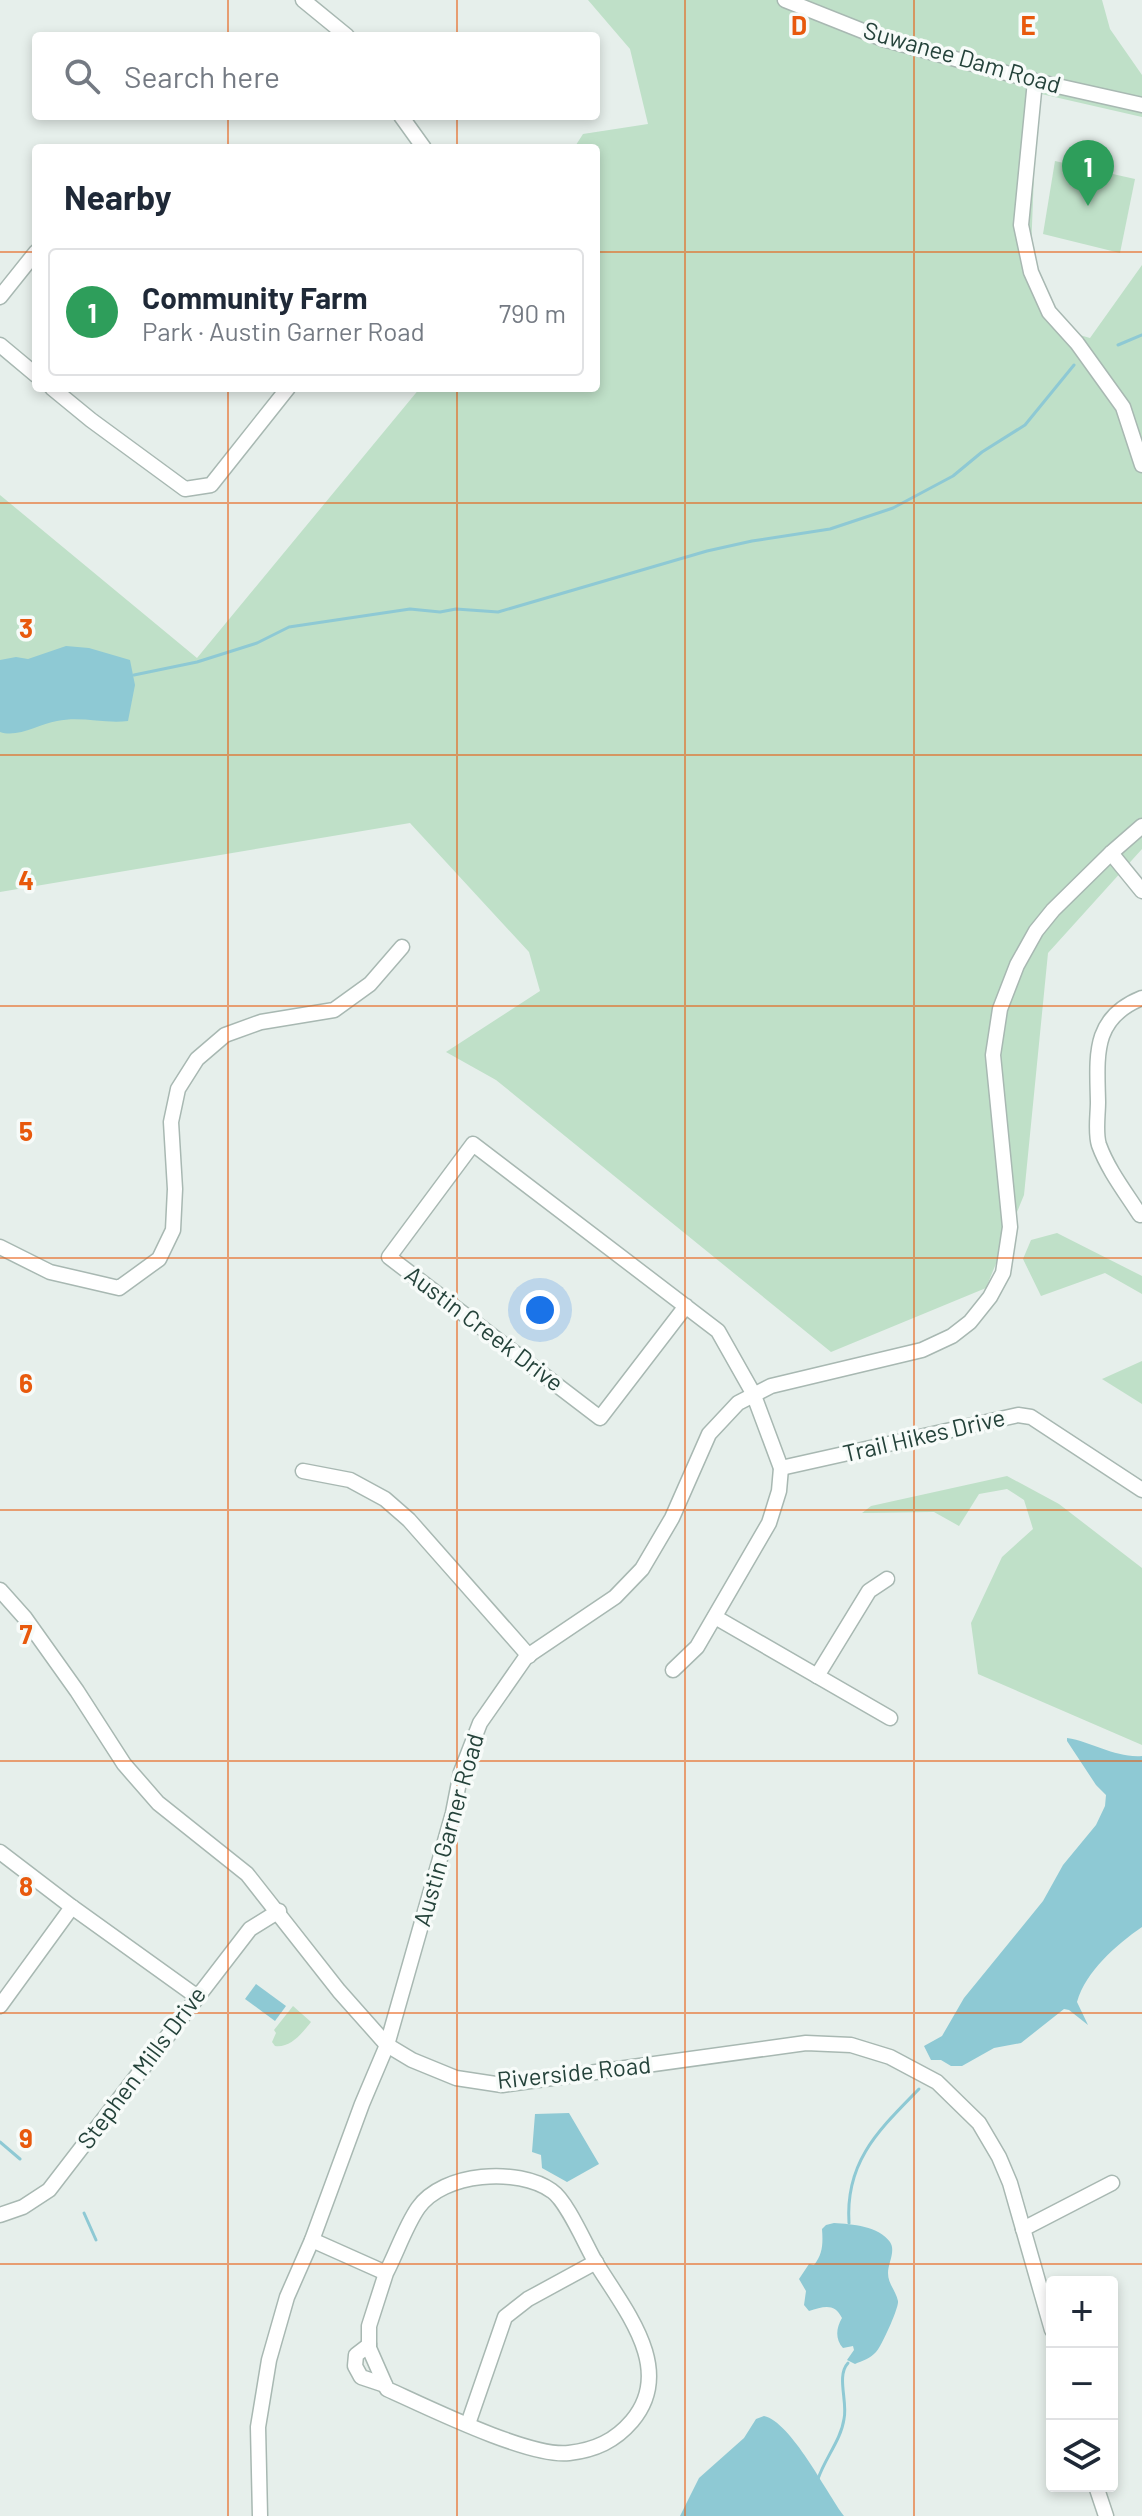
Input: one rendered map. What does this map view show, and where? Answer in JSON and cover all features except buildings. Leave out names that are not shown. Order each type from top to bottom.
[{"type":"street","points":[[303,0],[342,32]]},
{"type":"street","name":"Suwanee Dam Road","points":[[785,0],[883,39],[1035,81],[1142,105]]},
{"type":"street","points":[[1035,81],[1021,225],[1031,272],[1049,312],[1077,343],[1123,407],[1142,465]]},
{"type":"street","points":[[404,120],[421,144]]},
{"type":"street","points":[[0,297],[32,257]]},
{"type":"street","points":[[0,345],[32,372]]},
{"type":"street","points":[[57,392],[185,489],[211,485],[285,392]]},
{"type":"street","name":"Austin Garner Road","points":[[260,2516],[258,2427],[269,2360],[287,2297],[387,2045],[453,1813],[461,1772],[480,1723],[504,1686],[529,1656],[615,1597],[642,1569],[672,1518],[709,1434],[738,1403],[771,1386],[922,1350],[952,1336],[970,1322],[990,1297],[1003,1273],[1010,1227],[993,1055],[1000,1009],[1017,965],[1036,931],[1111,853],[1142,826]]},
{"type":"street","points":[[1111,853],[1142,891]]},
{"type":"street","points":[[0,1247],[50,1272],[119,1288],[159,1259],[173,1230],[175,1189],[171,1122],[178,1089],[197,1059],[225,1035],[261,1022],[334,1010],[370,984],[402,947]]},
{"type":"street","points":[[1140,1215],[1098,1143],[1097,1051],[1105,1026],[1113,1015],[1142,998]]},
{"type":"street","name":"Austin Creek Drive","points":[[686,1306],[600,1418],[389,1257],[473,1144],[686,1306],[718,1331],[753,1393],[781,1468]]},
{"type":"street","name":"Trail Hikes Drive","points":[[781,1468],[1018,1415],[1031,1417],[1142,1490]]},
{"type":"street","points":[[673,1670],[697,1647],[769,1523],[779,1491],[781,1468]]},
{"type":"street","points":[[303,1471],[350,1480],[385,1499],[409,1520],[529,1656]]},
{"type":"street","points":[[817,1676],[869,1591],[887,1579]]},
{"type":"street","name":"Riverside Road","points":[[0,1590],[25,1618],[124,1764],[158,1803],[247,1874],[339,1991],[387,2045],[412,2060],[456,2078],[502,2085],[779,2046],[836,2044],[866,2048],[890,2057],[937,2082],[979,2123],[999,2157],[1046,2309]]},
{"type":"street","points":[[715,1617],[890,1718]]},
{"type":"street","points":[[0,1852],[196,1996]]},
{"type":"street","points":[[0,2006],[72,1907]]},
{"type":"street","name":"Stephen Mills Drive","points":[[0,2215],[23,2207],[49,2190],[250,1929],[279,1911]]},
{"type":"street","points":[[474,2177],[518,2179],[554,2191],[596,2262],[634,2323],[648,2357],[649,2388],[641,2411],[621,2434],[605,2444],[567,2454],[536,2450],[387,2389],[369,2345],[369,2326],[386,2273],[419,2206],[447,2185],[474,2177]]},
{"type":"street","points":[[1023,2229],[1112,2183]]},
{"type":"street","points":[[312,2240],[386,2273]]},
{"type":"street","points":[[468,2424],[505,2317],[528,2299],[596,2262]]},
{"type":"street","points":[[1098,2492],[1106,2516]]},
{"type":"green space","points":[[588,0],[1102,0],[1110,29],[1142,75],[1142,117],[1037,93],[1030,279],[1066,331],[1090,338],[1142,265],[1142,849],[1048,953],[1024,1195],[986,1288],[831,1352],[496,1080],[446,1052],[540,991],[529,952],[410,823],[0,892],[0,495],[197,658],[417,392],[600,392],[600,144],[577,144],[583,134],[648,124],[630,49]]},
{"type":"green space","points":[[1055,161],[1135,179],[1120,253],[1043,234]]},
{"type":"green space","points":[[1057,1233],[1142,1276],[1142,1294],[1105,1273],[1041,1296],[1023,1259],[1031,1240]]},
{"type":"green space","points":[[1142,1361],[1142,1404],[1102,1379]]},
{"type":"green space","points":[[1007,1476],[1059,1504],[1142,1568],[1142,1745],[978,1674],[971,1623],[1002,1557],[1033,1529],[1024,1500],[1007,1489],[979,1494],[959,1526],[934,1512],[862,1513],[871,1506]]},
{"type":"green space","points":[[293,2006],[311,2022],[291,2042],[275,2046],[272,2042],[276,2033],[274,2030]]},
{"type":"water","points":[[66,646],[89,648],[130,660],[135,685],[128,721],[66,720],[21,732],[0,732],[0,660],[16,657],[28,659]]},
{"type":"water","points":[[1067,1738],[1123,1755],[1142,1756],[1142,1927],[1112,1950],[1087,1980],[1077,2002],[1088,2025],[1064,2009],[1021,2043],[994,2048],[962,2066],[931,2060],[924,2046],[942,2036],[964,1998],[1043,1901],[1063,1865],[1096,1825],[1105,1806],[1106,1795],[1096,1785]]},
{"type":"water","points":[[256,1984],[286,2006],[275,2021],[245,1999]]},
{"type":"water","points":[[569,2113],[599,2164],[567,2182],[542,2168],[541,2155],[532,2152],[535,2114]]},
{"type":"water","points":[[834,2223],[857,2225],[879,2232],[890,2242],[892,2249],[888,2273],[898,2301],[896,2311],[876,2352],[855,2364],[847,2360],[854,2350],[853,2346],[843,2348],[839,2341],[838,2330],[842,2318],[839,2313],[828,2307],[809,2311],[804,2305],[806,2291],[799,2279],[809,2264],[814,2265],[819,2257],[822,2229]]},
{"type":"water","points":[[764,2416],[774,2421],[796,2444],[844,2516],[680,2516],[699,2478],[744,2438],[756,2419]]},
{"type":"waterway","points":[[1118,345],[1142,335]]},
{"type":"waterway","points":[[134,675],[197,662],[257,643],[289,627],[410,609],[498,612],[707,551],[830,529],[893,508],[953,476],[982,452],[1025,425],[1074,365]]},
{"type":"waterway","points":[[849,2223],[849,2201],[859,2164],[878,2133],[919,2089]]},
{"type":"waterway","points":[[0,2142],[20,2159]]},
{"type":"waterway","points":[[84,2213],[96,2240]]},
{"type":"waterway","points":[[818,2479],[842,2427],[845,2412],[843,2375],[848,2363]]},
{"type":"place","name":"Community Farm","points":[[1088,206]]}]
